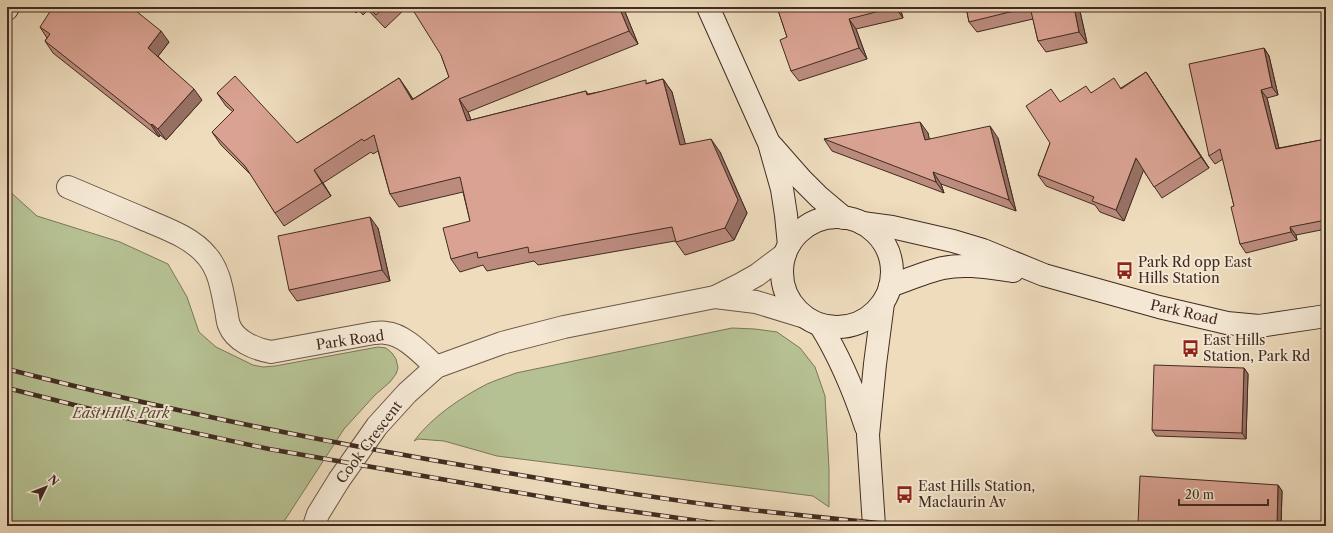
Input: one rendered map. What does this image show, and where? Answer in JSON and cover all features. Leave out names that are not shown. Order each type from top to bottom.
[{"type":"street","points":[[708,7],[769,142],[782,190],[786,215],[787,250],[782,272],[784,289],[792,305],[812,321],[832,344],[856,398],[868,435]]},
{"type":"street","points":[[769,142],[815,193],[853,221],[877,234],[887,250],[892,268],[875,364],[868,435],[874,526]]},
{"type":"street","name":"Park Road","points":[[68,187],[171,231],[195,245],[207,255],[216,267],[229,324],[233,331],[249,345],[260,350],[271,352],[374,333],[388,333],[410,343],[436,367]]},
{"type":"street","points":[[436,367],[502,343],[564,327],[715,296],[757,275],[787,250],[798,232],[812,223],[828,218],[853,221]]},
{"type":"street","name":"Park Road","points":[[853,221],[899,229],[952,241],[983,250],[1044,275],[1159,307],[1227,323],[1259,326],[1326,316]]},
{"type":"street","name":"Park Road","points":[[887,295],[923,274],[944,268],[971,266],[1044,275]]},
{"type":"street","points":[[715,296],[756,302],[834,328],[862,322],[874,314],[887,295]]},
{"type":"street","name":"Cook Crescent","points":[[314,526],[318,514],[339,480],[377,426],[406,394],[436,367]]},
{"type":"green space","name":"East Hills Park","points":[[7,189],[37,216],[120,242],[168,264],[187,297],[199,332],[216,347],[253,365],[263,367],[275,366],[378,347],[386,348],[392,353],[396,359],[398,368],[396,374],[344,429],[281,526],[7,526]]},
{"type":"green space","points":[[732,328],[777,332],[800,348],[815,367],[825,396],[829,469],[829,507],[813,496],[497,456],[444,441],[418,439],[414,441],[438,416],[467,395],[487,384],[516,373]]},
{"type":"building","points":[[53,7],[131,7],[161,31],[148,48],[194,89],[158,129],[152,124],[151,125],[45,41],[50,34],[40,27]]},
{"type":"building","points":[[368,7],[385,7],[376,15]]},
{"type":"building","points":[[411,7],[619,7],[629,31],[459,99],[467,121],[586,91],[587,95],[646,80],[646,84],[663,79],[680,145],[711,139],[738,200],[725,228],[676,242],[672,227],[529,253],[528,247],[478,258],[477,252],[451,259],[443,228],[470,221],[460,177],[390,194],[374,135],[364,141],[362,139],[314,170],[322,183],[275,213],[245,166],[212,132],[234,110],[217,93],[235,76],[297,143],[399,78],[412,100],[449,77],[441,55]]},
{"type":"building","points":[[777,7],[895,7],[849,19],[859,48],[791,71],[780,40],[787,37]]},
{"type":"building","points":[[966,7],[1030,7],[969,22]]},
{"type":"building","points":[[1030,7],[1074,7],[1079,32],[1038,41]]},
{"type":"building","points":[[1264,48],[1272,87],[1261,90],[1276,149],[1326,139],[1326,220],[1290,227],[1291,232],[1240,244],[1231,207],[1234,206],[1220,149],[1209,156],[1189,64]]},
{"type":"building","points":[[1146,72],[1201,157],[1154,187],[1136,158],[1116,210],[1092,201],[1094,197],[1038,175],[1050,143],[1026,106],[1051,89],[1060,102],[1086,86],[1091,93],[1114,78],[1121,89]]},
{"type":"building","points":[[920,122],[925,140],[990,126],[1009,200],[933,172],[936,182],[824,139]]},
{"type":"building","points":[[370,217],[382,270],[289,290],[278,236]]},
{"type":"building","points":[[1154,365],[1244,368],[1242,433],[1152,430]]},
{"type":"building","points":[[1140,476],[1278,485],[1277,526],[1179,526],[1138,524]]},
{"type":"railway","points":[[7,369],[185,412],[424,459],[584,486],[718,506],[908,526]]},
{"type":"railway","points":[[7,388],[126,418],[269,449],[601,507],[735,526]]},
{"type":"place","name":"Park Rd opp East Hills Station","points":[[1125,270]]},
{"type":"place","name":"East Hills Station, Park Rd","points":[[1190,348]]},
{"type":"place","name":"East Hills Station, Maclaurin Av","points":[[905,494]]}]
